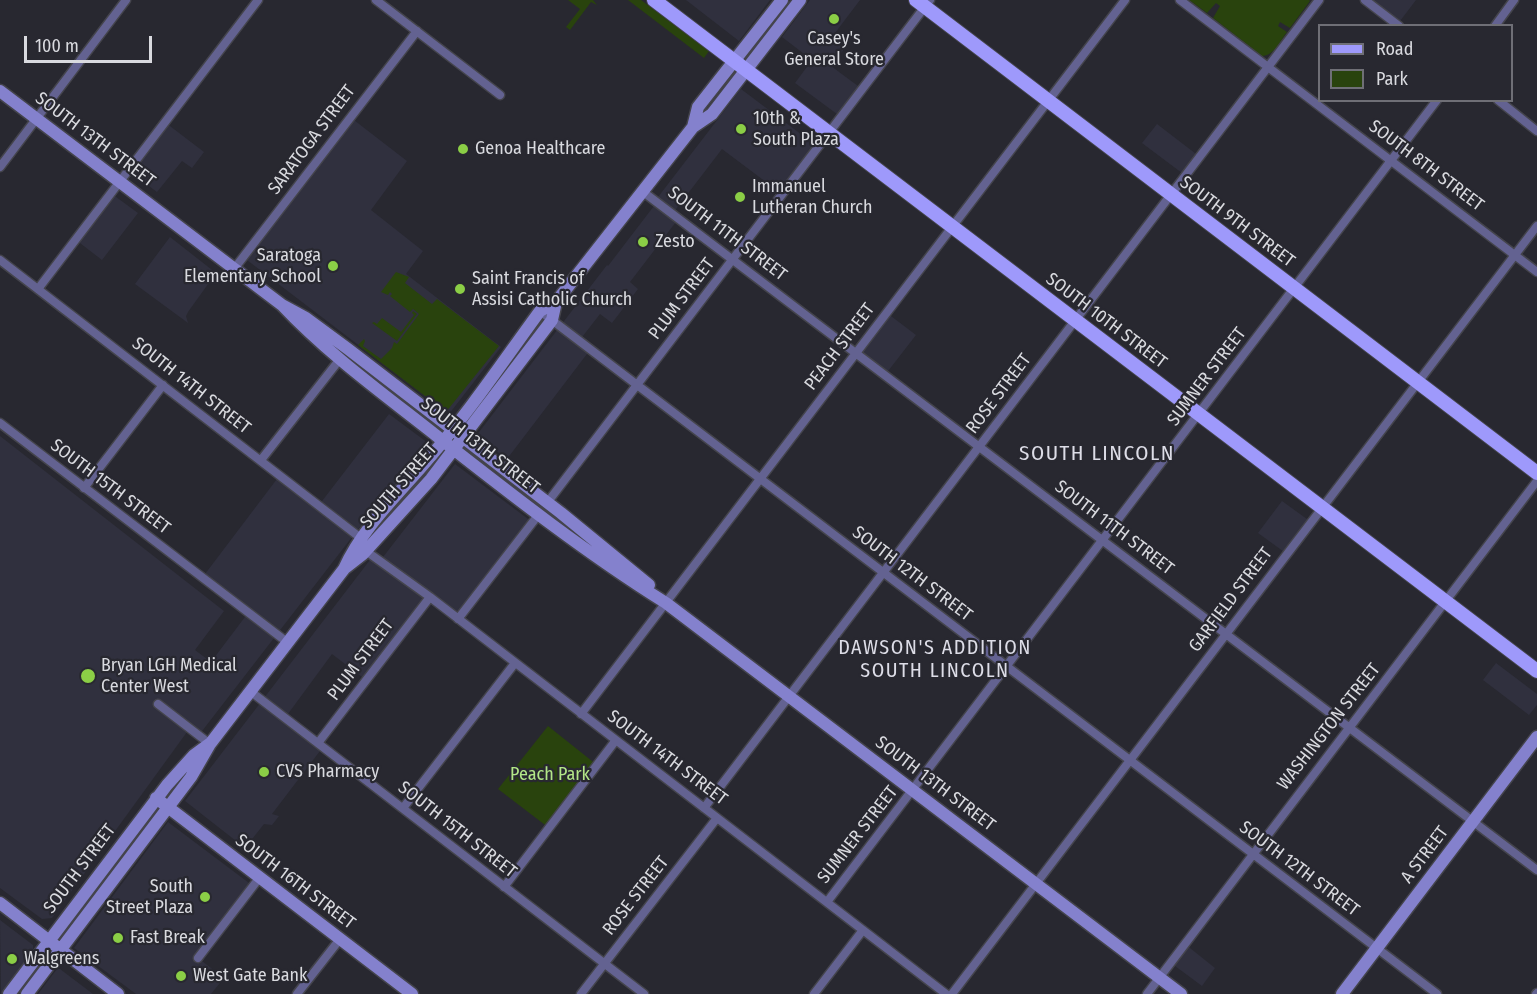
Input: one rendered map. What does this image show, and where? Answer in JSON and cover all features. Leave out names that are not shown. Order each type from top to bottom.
[{"type":"main road","name":"SOUTH 10TH STREET","points":[[654,0],[1537,671]]},
{"type":"main road","name":"SOUTH STREET","points":[[693,127],[698,107],[782,0]]},
{"type":"main road","name":"SOUTH STREET","points":[[27,994],[168,807],[202,760],[210,744],[452,430],[540,311],[556,302],[693,127],[712,114],[800,0]]},
{"type":"main road","name":"SOUTH 9TH STREET","points":[[924,2],[1048,101],[1537,473]]},
{"type":"main road","name":"SOUTH 13TH STREET","points":[[0,91],[282,306],[314,324],[547,503],[638,576],[666,603]]},
{"type":"main road","name":"SOUTH STREET","points":[[364,545],[416,497],[463,439],[552,320],[556,302]]},
{"type":"main road","name":"SOUTH 13TH STREET","points":[[282,306],[301,326],[340,359],[454,450],[581,547],[666,603],[1181,994]]},
{"type":"main road","name":"A STREET","points":[[1342,994],[1537,737]]},
{"type":"main road","name":"SOUTH STREET","points":[[9,994],[156,798],[187,762],[210,744]]},
{"type":"main road","name":"SOUTH 16TH STREET","points":[[156,798],[412,994]]},
{"type":"main road","points":[[0,903],[118,994]]},
{"type":"street","points":[[0,167],[126,0]]},
{"type":"street","points":[[38,289],[258,0]]},
{"type":"street","points":[[376,0],[500,95]]},
{"type":"street","name":"PEACH STREET","points":[[581,714],[1125,0]]},
{"type":"street","name":"SOUTH 8TH STREET","points":[[1180,0],[1537,272]]},
{"type":"street","name":"ROSE STREET","points":[[705,808],[1319,0]]},
{"type":"street","points":[[1365,0],[1396,24]]},
{"type":"street","points":[[1496,24],[1514,0]]},
{"type":"street","name":"PLUM STREET","points":[[547,503],[829,132],[924,2]]},
{"type":"street","name":"SARATOGA STREET","points":[[234,269],[417,31]]},
{"type":"street","name":"SUMNER STREET","points":[[827,902],[1435,102]]},
{"type":"street","points":[[1501,102],[1537,130]]},
{"type":"street","name":"SOUTH 11TH STREET","points":[[642,191],[1537,870]]},
{"type":"street","name":"GARFIELD STREET","points":[[951,994],[1537,226]]},
{"type":"street","name":"SOUTH 14TH STREET","points":[[0,260],[261,460],[458,619],[946,994]]},
{"type":"street","name":"SOUTH 12TH STREET","points":[[540,311],[1437,994]]},
{"type":"street","points":[[261,460],[340,359]]},
{"type":"street","points":[[84,488],[163,385]]},
{"type":"street","name":"SOUTH 15TH STREET","points":[[0,423],[287,642]]},
{"type":"street","name":"WASHINGTON STREET","points":[[1147,994],[1537,481]]},
{"type":"street","points":[[458,619],[539,514]]},
{"type":"street","name":"PLUM STREET","points":[[318,743],[430,597]]},
{"type":"street","points":[[402,808],[515,663]]},
{"type":"street","name":"SOUTH 15TH STREET","points":[[250,691],[644,994]]},
{"type":"street","points":[[158,704],[210,744]]},
{"type":"street","points":[[504,887],[616,740]]},
{"type":"street","name":"ROSE STREET","points":[[581,994],[717,818]]},
{"type":"street","points":[[198,958],[260,877]]},
{"type":"street","points":[[814,994],[863,930]]},
{"type":"street","points":[[297,994],[340,939]]},
{"type":"shaded area","points":[[686,0],[770,0],[739,41]]},
{"type":"shaded area","points":[[810,0],[860,0],[832,37],[845,48],[831,66],[862,89],[841,117],[795,83],[812,60],[782,37]]},
{"type":"shaded area","points":[[1365,0],[1416,0],[1396,24]]},
{"type":"shaded area","points":[[741,89],[818,147],[782,194],[722,149],[673,213],[679,218],[630,282],[638,289],[612,323],[600,314],[579,341],[590,350],[507,459],[476,436],[657,202],[655,201]]},
{"type":"shaded area","name":"Saratoga Elementary School","points":[[350,117],[407,161],[371,210],[423,251],[406,274],[501,347],[449,414],[243,257]]},
{"type":"shaded area","points":[[166,123],[204,152],[192,168],[182,161],[157,192],[129,171]]},
{"type":"shaded area","points":[[1157,124],[1200,157],[1186,176],[1142,143]]},
{"type":"shaded area","points":[[112,194],[138,213],[102,260],[76,240]]},
{"type":"shaded area","points":[[170,237],[216,273],[188,312],[186,316],[188,323],[135,284]]},
{"type":"shaded area","points":[[887,313],[916,335],[885,375],[856,353]]},
{"type":"shaded area","name":"Bryan LGH Medical Center West","points":[[389,414],[428,443],[423,451],[425,453],[396,486],[393,484],[199,735],[156,703],[154,706],[187,732],[52,918],[42,919],[0,888],[0,436],[224,611],[195,650],[211,662],[248,613],[202,578],[280,475],[319,505]]},
{"type":"shaded area","points":[[455,464],[532,522],[458,619],[430,597],[366,680],[332,654],[285,718],[323,747],[272,814],[279,816],[272,825],[264,824],[245,848],[185,801],[373,556],[380,561]]},
{"type":"shaded area","points":[[1282,501],[1311,522],[1287,554],[1258,533]]},
{"type":"shaded area","points":[[1496,663],[1537,694],[1537,705],[1529,715],[1483,680]]},
{"type":"shaded area","points":[[168,822],[253,886],[198,958],[224,978],[211,994],[136,994],[74,948]]},
{"type":"shaded area","name":"Walgreens","points":[[0,920],[33,945],[33,953],[1,994]]},
{"type":"shaded area","points":[[1185,944],[1215,968],[1202,986],[1171,963]]},
{"type":"shaded area","points":[[57,969],[60,969],[93,994],[38,994]]},
{"type":"green space","points":[[568,0],[593,0],[597,5],[591,2],[570,30],[566,27],[580,9]]},
{"type":"green space","points":[[628,0],[641,0],[709,51],[704,58]]},
{"type":"green space","points":[[1189,0],[1310,1],[1290,28],[1280,22],[1278,26],[1287,32],[1270,54],[1262,56],[1213,18],[1220,6],[1216,3],[1207,13]]},
{"type":"green space","points":[[396,272],[409,277],[405,283],[432,304],[437,299],[499,346],[446,412],[358,345],[364,339],[363,346],[381,359],[392,348],[394,342],[397,344],[419,314],[413,309],[410,312],[390,296],[392,294],[390,292],[388,295],[381,292]]},
{"type":"green space","points":[[413,311],[417,314],[397,341],[372,323],[377,324],[382,318],[401,332],[414,315]]},
{"type":"green space","name":"Peach Park","points":[[548,726],[597,765],[549,828],[498,789]]},
{"type":"place","name":"Casey's General Store","points":[[834,19]]},
{"type":"place","name":"10th & South Plaza","points":[[741,129]]},
{"type":"place","name":"Genoa Healthcare","points":[[463,149]]},
{"type":"place","name":"Immanuel Lutheran Church","points":[[740,197]]},
{"type":"place","name":"Zesto","points":[[643,242]]},
{"type":"place","name":"Saratoga Elementary School","points":[[333,266]]},
{"type":"place","name":"Saint Francis of Assisi Catholic Church","points":[[460,289]]},
{"type":"place","name":"Bryan LGH Medical Center West","points":[[88,676]]},
{"type":"place","name":"CVS Pharmacy","points":[[264,772]]},
{"type":"place","name":"South Street Plaza","points":[[205,897]]},
{"type":"place","name":"Fast Break","points":[[118,938]]},
{"type":"place","name":"Walgreens","points":[[12,959]]},
{"type":"place","name":"West Gate Bank","points":[[181,976]]},
{"type":"district","name":"SOUTH LINCOLN","points":[[1097,454]]},
{"type":"district","name":"DAWSON'S ADDITION SOUTH LINCOLN","points":[[935,660]]}]
